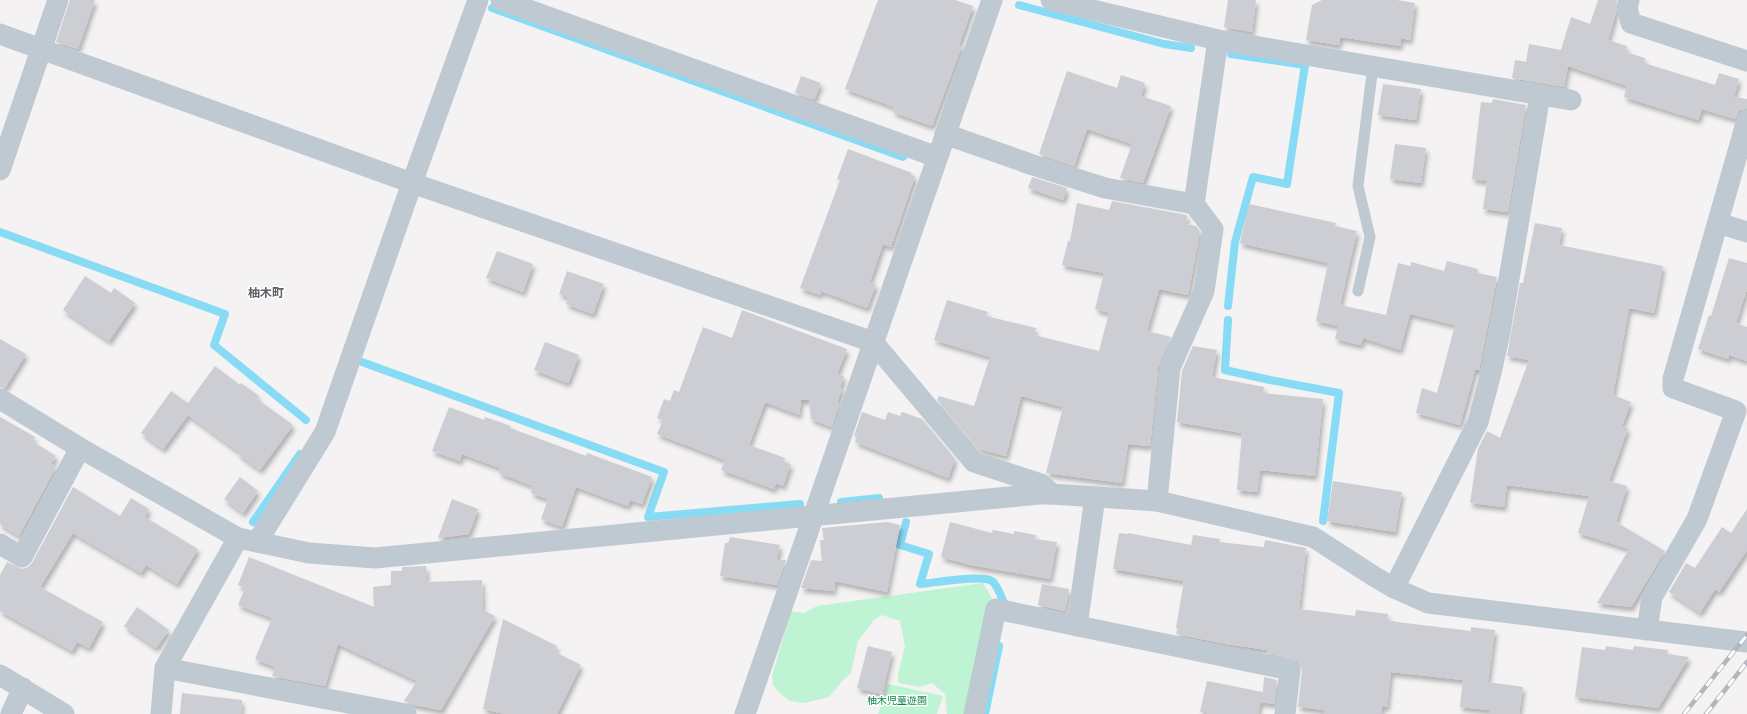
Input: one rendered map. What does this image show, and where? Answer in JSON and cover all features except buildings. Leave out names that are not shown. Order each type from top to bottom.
[{"type":"street","points":[[0,170],[58,0]]},
{"type":"street","points":[[161,714],[165,668],[247,540],[325,432],[478,0]]},
{"type":"street","points":[[500,0],[937,157]]},
{"type":"street","points":[[745,714],[992,0]]},
{"type":"street","points":[[1051,0],[1218,40],[1571,100]]},
{"type":"street","points":[[1629,0],[1627,8],[1631,23],[1747,61]]},
{"type":"street","points":[[0,34],[412,183],[873,342],[974,462],[1041,484],[1052,494]]},
{"type":"street","points":[[1194,204],[1218,40]]},
{"type":"street","points":[[1394,588],[1478,422],[1500,332],[1540,95]]},
{"type":"street","points":[[1647,630],[1652,597],[1697,519],[1742,412],[1673,388],[1673,379],[1747,120]]},
{"type":"street","points":[[945,134],[1033,166],[1105,188],[1194,204],[1213,229],[1204,291],[1170,368],[1157,501]]},
{"type":"street","points":[[1718,223],[1747,232]]},
{"type":"street","points":[[0,399],[80,448],[247,540],[309,553],[375,558],[813,515],[1052,494],[1157,501],[1313,537],[1375,578],[1428,603],[1747,642]]},
{"type":"street","points":[[0,545],[22,557],[80,448]]},
{"type":"street","points":[[1077,626],[1095,497]]},
{"type":"street","points":[[974,714],[996,609],[1290,670],[1285,714]]},
{"type":"street","points":[[165,668],[381,712],[406,714]]},
{"type":"street","points":[[0,675],[64,714]]},
{"type":"street","points":[[11,714],[23,688]]},
{"type":"lane","points":[[1358,291],[1370,237],[1358,186],[1373,66]]},
{"type":"green space","points":[[983,583],[993,600],[969,714],[947,714],[945,694],[932,683],[920,687],[898,683],[898,674],[905,646],[900,621],[882,615],[874,620],[858,641],[851,673],[842,681],[829,697],[804,703],[790,701],[773,685],[772,676],[791,611],[804,613],[817,606]]},
{"type":"green space","name":"柚木児童遊園","points":[[888,684],[943,696],[937,714],[878,714]]},
{"type":"waterway","points":[[1019,5],[1164,44],[1191,48]]},
{"type":"waterway","points":[[492,8],[903,157]]},
{"type":"waterway","points":[[1228,306],[1235,242],[1253,177],[1287,184],[1305,65],[1231,54]]},
{"type":"waterway","points":[[0,232],[225,314],[214,345],[306,420]]},
{"type":"waterway","points":[[1228,320],[1225,370],[1339,393],[1323,521]]},
{"type":"waterway","points":[[362,362],[664,472],[648,517],[800,504]]},
{"type":"waterway","points":[[253,522],[300,454]]},
{"type":"waterway","points":[[841,502],[879,498]]},
{"type":"waterway","points":[[906,522],[900,545],[929,554],[920,584],[979,578],[987,579],[992,581],[1003,600]]},
{"type":"waterway","points":[[985,714],[999,646]]},
{"type":"railway","points":[[1684,714],[1747,635]]},
{"type":"railway","points":[[1706,714],[1747,662]]},
{"type":"district","name":"柚木町","points":[[266,292]]}]
